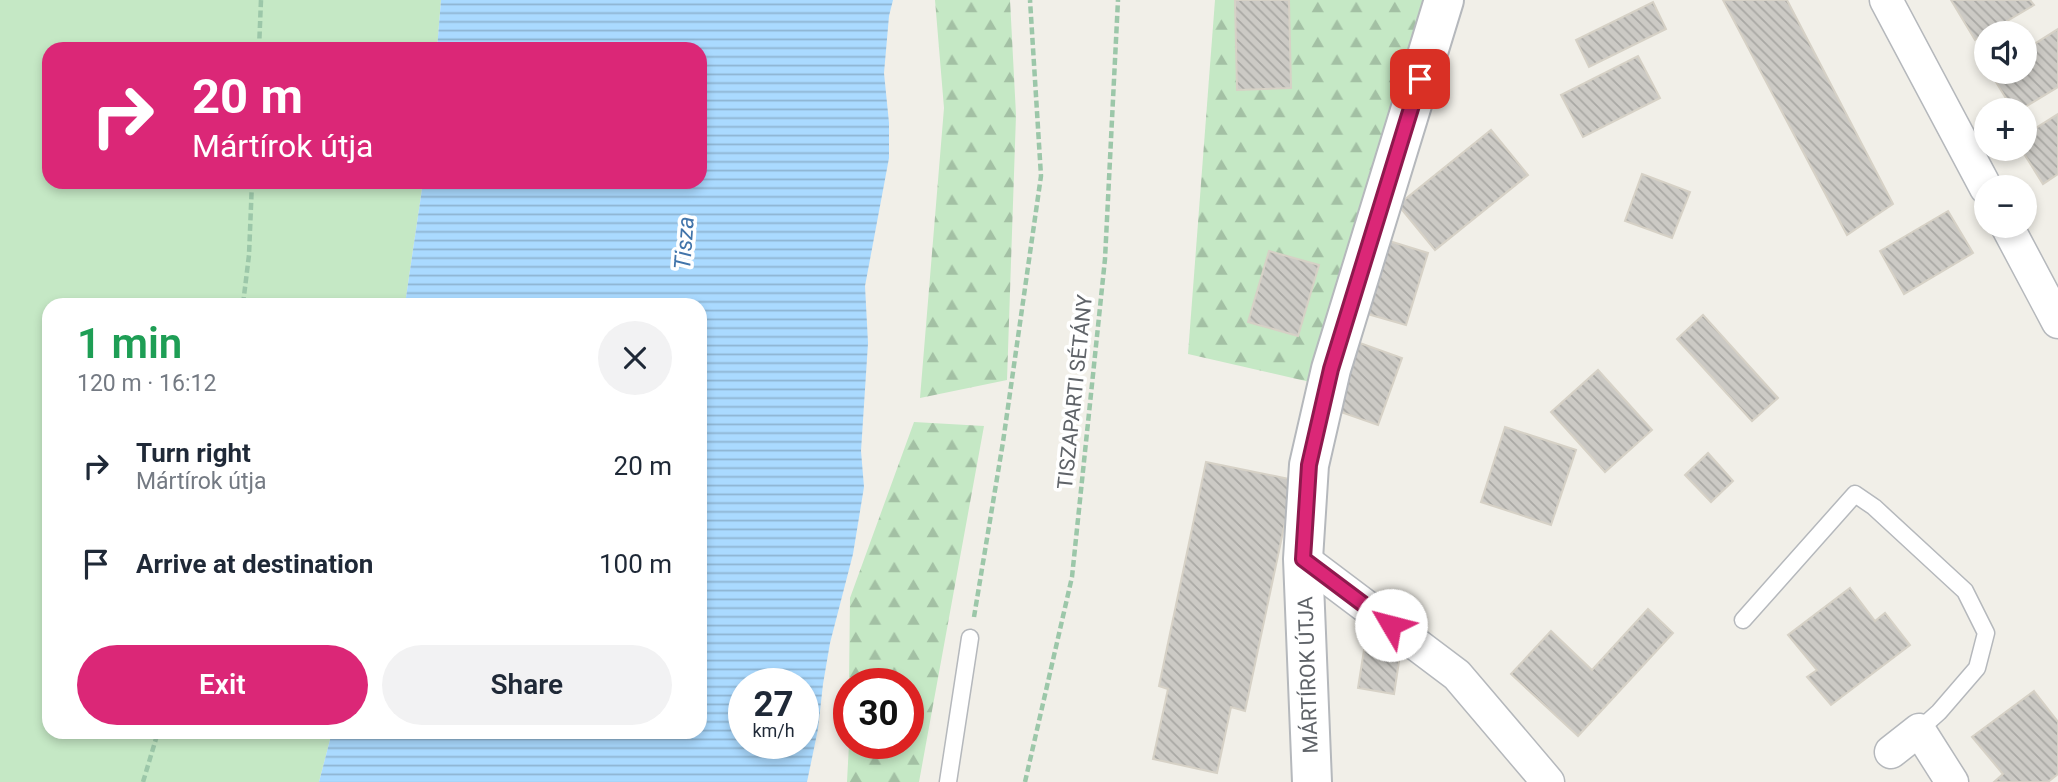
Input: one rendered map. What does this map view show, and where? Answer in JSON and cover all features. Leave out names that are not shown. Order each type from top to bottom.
[{"type":"street","name":"MÁRTÍROK ÚTJA","points":[[1312,782],[1303,559],[1309,465],[1331,369],[1444,0]]},
{"type":"street","points":[[1900,5],[1980,175]]},
{"type":"street","points":[[2013,238],[2058,322]]},
{"type":"street","points":[[1303,559],[1457,675],[1548,782]]},
{"type":"street","points":[[1891,752],[1919,730],[1952,782]]},
{"type":"lane","points":[[1743,620],[1855,494],[1965,591],[1986,633],[1977,668],[1939,712],[1919,730]]},
{"type":"lane","points":[[948,782],[970,638]]},
{"type":"path","points":[[259,42],[261,0]]},
{"type":"path","points":[[970,638],[1003,442],[1041,176],[1030,0]]},
{"type":"path","name":"TISZAPARTI SÉTÁNY","points":[[1025,782],[1072,577],[1105,259],[1118,0]]},
{"type":"path","points":[[244,298],[253,189]]},
{"type":"path","points":[[143,782],[156,739]]},
{"type":"green space","points":[[0,0],[441,0],[438,42],[42,42],[42,189],[422,189],[406,298],[42,298],[42,739],[330,739],[319,782],[0,782]]},
{"type":"green space","points":[[935,0],[1010,0],[1016,115],[1007,380],[920,398],[944,108]]},
{"type":"green space","points":[[1215,0],[1440,0],[1310,382],[1188,354]]},
{"type":"green space","points":[[914,422],[984,426],[924,755],[924,668],[849,668],[850,598]]},
{"type":"green space","points":[[848,759],[923,759],[919,782],[847,782]]},
{"type":"water","name":"Tisza","points":[[441,0],[893,0],[884,73],[889,158],[865,286],[868,343],[861,451],[864,487],[853,554],[830,643],[819,720],[819,668],[728,668],[728,759],[812,759],[807,782],[319,782],[330,739],[707,739],[707,298],[406,298],[422,189],[707,189],[707,42],[438,42]]},
{"type":"building","points":[[1235,0],[1289,0],[1291,88],[1237,90]]},
{"type":"building","points":[[1723,0],[1787,0],[1893,204],[1847,235]]},
{"type":"building","points":[[1951,0],[2030,0],[2034,5],[2007,21],[1974,21],[1974,38]]},
{"type":"building","points":[[1653,2],[1666,29],[1589,67],[1576,40]]},
{"type":"building","points":[[2058,29],[2058,87],[2037,100],[2006,98],[1997,84],[2037,84],[2037,42]]},
{"type":"building","points":[[1638,56],[1660,98],[1583,137],[1561,95]]},
{"type":"building","points":[[2058,114],[2058,174],[2043,184],[2029,161],[2037,161],[2037,127]]},
{"type":"building","points":[[1491,130],[1528,175],[1435,250],[1398,205]]},
{"type":"building","points":[[1642,174],[1690,192],[1672,238],[1625,221]]},
{"type":"building","points":[[1948,211],[1973,253],[1904,294],[1880,251]]},
{"type":"building","points":[[1386,240],[1428,253],[1406,325],[1364,313]]},
{"type":"building","points":[[1269,251],[1319,265],[1298,336],[1248,322]]},
{"type":"building","points":[[1703,315],[1778,398],[1752,421],[1677,339]]},
{"type":"building","points":[[1357,342],[1402,358],[1378,425],[1332,409]]},
{"type":"building","points":[[1598,370],[1652,430],[1605,472],[1551,412]]},
{"type":"building","points":[[1505,427],[1576,450],[1551,525],[1481,502]]},
{"type":"building","points":[[1708,453],[1733,481],[1711,502],[1685,475]]},
{"type":"building","points":[[1206,462],[1294,480],[1245,711],[1231,707],[1217,773],[1153,759],[1168,689],[1159,686]]},
{"type":"building","points":[[1850,588],[1875,621],[1885,613],[1910,645],[1831,705],[1807,677],[1817,670],[1788,635]]},
{"type":"building","points":[[1648,609],[1673,633],[1578,736],[1511,674],[1551,631],[1592,670]]},
{"type":"building","points":[[1364,650],[1400,655],[1394,694],[1358,688]]},
{"type":"building","points":[[2034,691],[2058,722],[2058,774],[2048,782],[1994,782],[2003,774],[1972,737]]},
{"type":"route","points":[[1391,625],[1303,559],[1309,465],[1331,369],[1420,79]]}]
